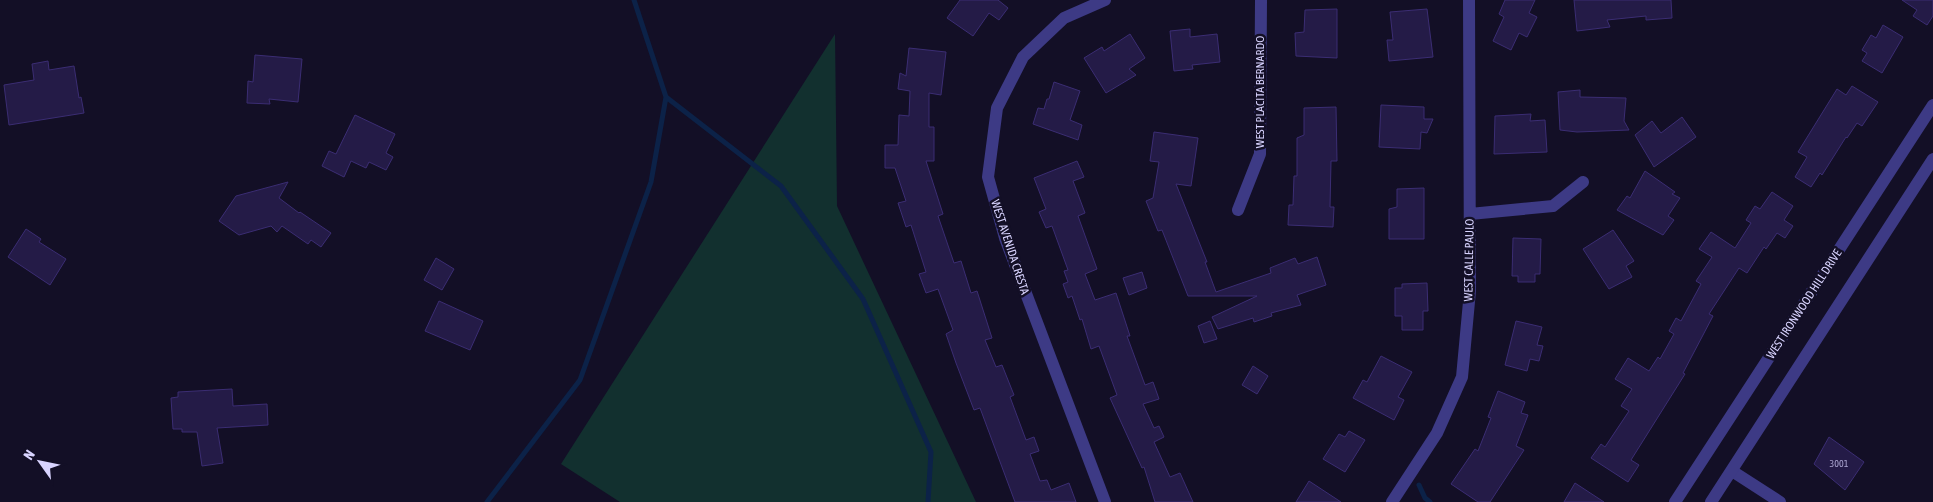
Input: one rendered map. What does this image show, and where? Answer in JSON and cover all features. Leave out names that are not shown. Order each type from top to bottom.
[{"type":"street","name":"WEST AVENIDA CRESTA","points":[[1105,0],[1064,18],[1023,56],[996,108],[988,177],[1005,238],[1105,502]]},
{"type":"street","name":"WEST PLACITA BERNARDO","points":[[1238,210],[1260,154],[1261,0]]},
{"type":"street","name":"WEST CALLE PAULO","points":[[1392,502],[1437,433],[1462,377],[1470,291],[1470,0]]},
{"type":"street","name":"WEST IRONWOOD HILL DRIVE","points":[[1674,502],[1933,105]]},
{"type":"street","points":[[1712,502],[1933,158]]},
{"type":"street","points":[[1470,214],[1553,206],[1583,182]]},
{"type":"street","points":[[1732,471],[1780,502]]},
{"type":"green space","points":[[835,34],[837,206],[976,502],[620,502],[561,464]]},
{"type":"building","points":[[960,0],[998,0],[1008,8],[999,20],[989,13],[973,36],[947,18]]},
{"type":"building","points":[[1505,0],[1535,0],[1529,13],[1537,17],[1527,37],[1519,33],[1511,50],[1493,41],[1504,17],[1499,14]]},
{"type":"building","points":[[1574,0],[1671,0],[1672,18],[1646,20],[1646,16],[1607,20],[1610,27],[1577,31]]},
{"type":"building","points":[[1902,0],[1933,0],[1933,16],[1927,25],[1913,16],[1917,10]]},
{"type":"building","points":[[1337,9],[1337,58],[1296,56],[1295,33],[1304,32],[1305,10]]},
{"type":"building","points":[[1427,9],[1433,57],[1389,61],[1387,40],[1393,40],[1390,12]]},
{"type":"building","points":[[1883,25],[1903,37],[1882,73],[1862,61],[1867,53],[1862,50],[1871,35],[1876,38]]},
{"type":"building","points":[[1190,29],[1190,37],[1217,34],[1220,62],[1192,65],[1193,69],[1174,71],[1170,31]]},
{"type":"building","points":[[1130,34],[1145,58],[1129,69],[1136,75],[1106,93],[1084,58],[1102,47],[1104,51]]},
{"type":"building","points":[[909,48],[946,52],[941,95],[929,93],[929,127],[934,127],[934,161],[926,161],[943,214],[938,216],[954,263],[961,261],[971,293],[977,291],[992,338],[985,340],[996,367],[1002,365],[1014,395],[1010,397],[1026,440],[1034,437],[1039,451],[1030,454],[1040,481],[1047,480],[1051,490],[1069,483],[1076,502],[1015,502],[980,408],[974,410],[956,363],[946,334],[953,330],[938,289],[926,293],[919,274],[926,272],[911,225],[906,227],[898,203],[906,201],[895,168],[885,168],[885,145],[898,145],[899,115],[909,116],[910,91],[898,89],[900,73],[906,76]]},
{"type":"building","points":[[255,55],[302,59],[298,102],[269,99],[270,104],[247,103],[248,81],[253,82]]},
{"type":"building","points":[[48,61],[49,70],[74,66],[79,98],[81,97],[84,113],[9,125],[4,85],[34,80],[32,64]]},
{"type":"building","points":[[1054,82],[1080,91],[1070,120],[1082,125],[1078,140],[1033,124],[1038,108],[1044,109],[1047,99],[1049,99]]},
{"type":"building","points":[[1852,86],[1878,102],[1862,126],[1857,123],[1822,175],[1820,173],[1811,187],[1795,177],[1807,157],[1798,152],[1837,89],[1846,95]]},
{"type":"building","points":[[1580,90],[1580,97],[1626,98],[1624,121],[1629,130],[1577,132],[1560,130],[1558,92]]},
{"type":"building","points":[[1381,105],[1424,107],[1424,119],[1433,119],[1427,133],[1421,132],[1420,149],[1379,147]]},
{"type":"building","points":[[1336,107],[1337,161],[1331,161],[1330,207],[1334,207],[1333,227],[1288,225],[1289,205],[1293,205],[1294,176],[1297,176],[1297,138],[1304,135],[1304,108]]},
{"type":"building","points":[[1531,114],[1530,121],[1545,120],[1547,152],[1494,154],[1495,116]]},
{"type":"building","points":[[355,115],[395,134],[386,153],[393,157],[386,170],[369,162],[366,168],[351,161],[344,177],[322,166],[329,151],[336,154]]},
{"type":"building","points":[[1682,117],[1696,137],[1654,167],[1635,135],[1652,121],[1661,133]]},
{"type":"building","points":[[1154,132],[1198,138],[1191,186],[1176,184],[1207,262],[1205,262],[1216,292],[1271,273],[1270,268],[1295,258],[1298,264],[1317,257],[1326,285],[1297,295],[1301,305],[1271,313],[1272,316],[1254,322],[1253,318],[1218,329],[1212,317],[1257,296],[1188,296],[1162,230],[1158,231],[1146,201],[1153,198],[1159,162],[1150,161]]},
{"type":"building","points":[[1077,161],[1084,177],[1073,181],[1085,213],[1078,216],[1097,269],[1085,274],[1095,300],[1116,293],[1130,336],[1127,336],[1145,385],[1153,382],[1159,399],[1143,404],[1154,428],[1159,426],[1164,437],[1154,442],[1170,477],[1180,473],[1193,502],[1155,502],[1144,467],[1142,468],[1110,398],[1117,395],[1099,346],[1091,349],[1082,319],[1080,320],[1072,296],[1068,298],[1063,284],[1068,282],[1064,271],[1068,270],[1052,226],[1046,228],[1039,212],[1046,209],[1034,178]]},
{"type":"building","points":[[1645,171],[1675,192],[1672,194],[1680,198],[1668,216],[1674,220],[1663,235],[1617,210],[1627,196],[1630,198]]},
{"type":"building","points":[[288,182],[279,198],[331,233],[321,247],[311,240],[308,244],[282,226],[277,232],[271,226],[239,235],[219,221],[236,196]]},
{"type":"building","points":[[1424,188],[1424,239],[1389,239],[1389,209],[1397,207],[1397,189]]},
{"type":"building","points":[[1772,192],[1793,206],[1784,220],[1793,226],[1785,238],[1777,233],[1766,249],[1764,247],[1747,273],[1739,268],[1709,314],[1713,316],[1683,373],[1685,374],[1631,460],[1639,465],[1628,482],[1591,458],[1601,444],[1605,447],[1629,411],[1621,406],[1632,389],[1615,379],[1628,358],[1649,371],[1658,357],[1660,359],[1674,334],[1669,331],[1676,318],[1681,321],[1701,284],[1696,281],[1712,257],[1699,249],[1711,232],[1735,248],[1751,223],[1746,220],[1755,206],[1760,209]]},
{"type":"building","points":[[26,229],[41,239],[39,242],[66,259],[50,285],[8,257]]},
{"type":"building","points":[[1613,230],[1634,261],[1626,266],[1632,277],[1609,289],[1583,249]]},
{"type":"building","points":[[1513,238],[1541,239],[1540,274],[1535,274],[1535,282],[1518,282],[1518,276],[1512,276]]},
{"type":"building","points":[[436,258],[454,269],[442,290],[424,280]]},
{"type":"building","points":[[1142,272],[1147,288],[1129,295],[1123,278]]},
{"type":"building","points":[[1427,283],[1428,311],[1423,311],[1423,330],[1402,330],[1402,316],[1395,316],[1395,288],[1402,288],[1402,284]]},
{"type":"building","points":[[439,301],[483,321],[470,350],[425,331]]},
{"type":"building","points":[[1210,321],[1217,339],[1204,343],[1198,326]]},
{"type":"building","points":[[1516,321],[1542,327],[1537,345],[1543,346],[1539,361],[1530,359],[1527,371],[1505,365]]},
{"type":"building","points":[[1381,356],[1412,372],[1398,397],[1404,400],[1394,420],[1353,398],[1363,380],[1367,382]]},
{"type":"building","points":[[1253,366],[1268,376],[1257,394],[1242,385]]},
{"type":"building","points":[[232,389],[233,406],[267,404],[268,425],[217,428],[223,463],[202,466],[197,432],[182,432],[182,429],[173,429],[171,398],[178,397],[178,392]]},
{"type":"building","points":[[1498,391],[1525,402],[1521,413],[1528,415],[1516,446],[1524,450],[1490,502],[1478,502],[1451,484],[1475,449],[1478,451],[1491,418],[1488,417]]},
{"type":"building","points":[[1349,431],[1365,440],[1345,472],[1323,459],[1339,434],[1345,437]]},
{"type":"building","points":[[1829,437],[1864,462],[1845,490],[1814,464]]},
{"type":"building","points":[[1309,481],[1341,502],[1296,502]]},
{"type":"building","points":[[1575,483],[1604,502],[1564,502]]},
{"type":"waterway","points":[[634,0],[666,97],[781,186],[863,299],[931,452],[928,502]]},
{"type":"waterway","points":[[487,502],[580,380],[651,182],[666,97]]},
{"type":"waterway","points":[[1419,485],[1425,498],[1430,502]]}]
